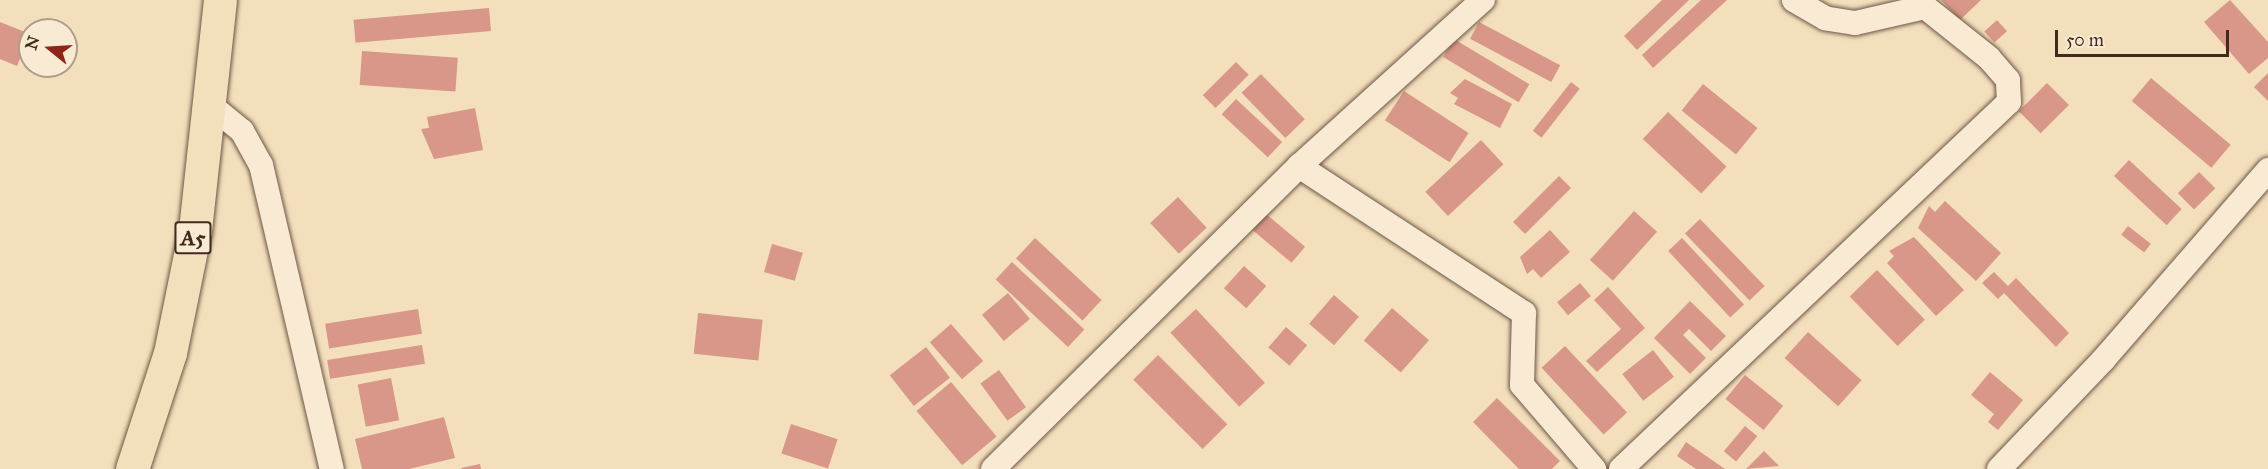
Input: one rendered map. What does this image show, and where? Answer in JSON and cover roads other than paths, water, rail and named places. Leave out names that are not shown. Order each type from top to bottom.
[{"type":"highway","name":"A5","points":[[132,469],[170,352],[195,230],[220,0]]},
{"type":"street","points":[[993,469],[1299,166],[1483,0]]},
{"type":"street","points":[[1621,469],[2009,102],[2008,80],[2001,72],[1925,7],[1854,22],[1825,18],[1794,0]]},
{"type":"street","points":[[209,104],[242,131],[261,165],[332,469]]},
{"type":"street","points":[[1299,166],[1524,313],[1522,385],[1594,469]]},
{"type":"street","points":[[1999,469],[2103,360],[2268,170]]}]
